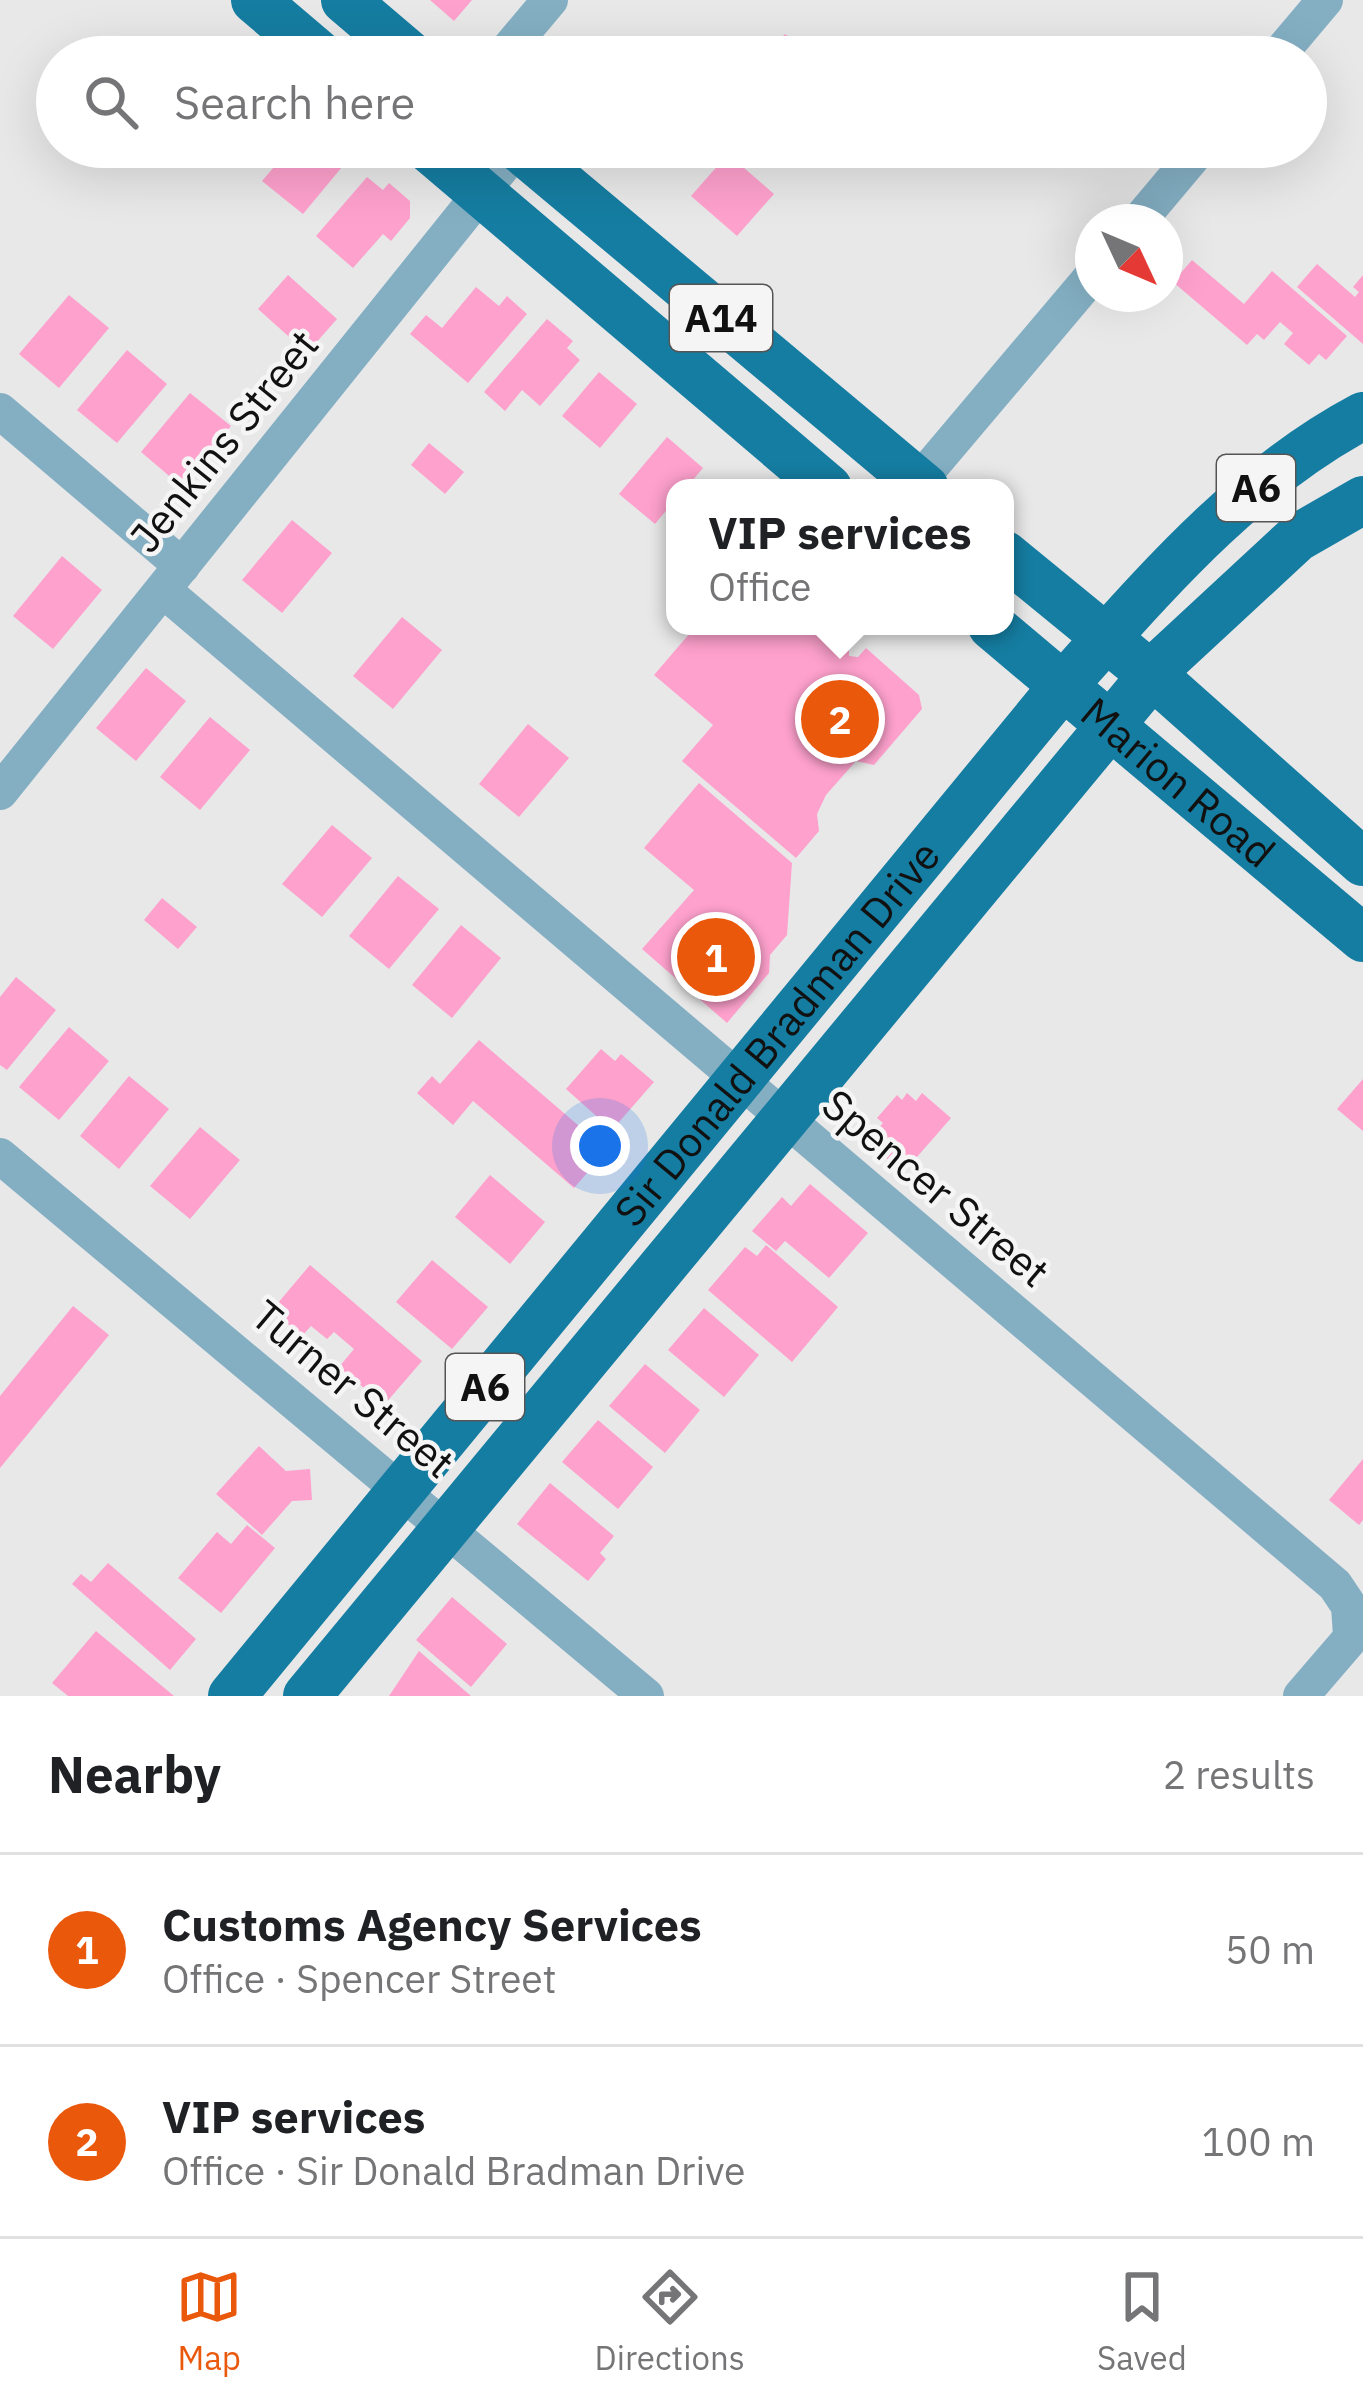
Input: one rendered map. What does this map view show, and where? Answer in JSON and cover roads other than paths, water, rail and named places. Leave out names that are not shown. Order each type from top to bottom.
[{"type":"main road","points":[[255,0],[297,36]]},
{"type":"main road","points":[[345,0],[387,36]]},
{"type":"main road","name":"A14","points":[[452,168],[817,479]]},
{"type":"main road","name":"A14","points":[[543,168],[915,479]]},
{"type":"main road","name":"Sir Donald Bradman Drive","points":[[232,1696],[1063,686],[1161,576],[1247,495],[1363,416]]},
{"type":"main road","name":"Sir Donald Bradman Drive","points":[[307,1696],[1152,675],[1228,596],[1297,538],[1363,500]]},
{"type":"main road","points":[[1204,721],[1196,691],[1203,652],[1215,629],[1297,538]]},
{"type":"main road","points":[[1022,569],[1088,590],[1161,576]]},
{"type":"main road","name":"Marion Road","points":[[1022,569],[1152,675],[1363,862]]},
{"type":"main road","points":[[950,821],[1001,734],[1010,696],[1008,669],[994,635]]},
{"type":"main road","name":"Marion Road","points":[[1001,635],[1363,938]]},
{"type":"street","points":[[520,36],[550,0]]},
{"type":"street","points":[[1295,36],[1325,0]]},
{"type":"street","name":"Jenkins Street","points":[[0,792],[501,168]]},
{"type":"street","points":[[1153,204],[1183,168]]},
{"type":"street","points":[[927,479],[1075,297]]},
{"type":"street","name":"Spencer Street","points":[[0,412],[172,578],[739,1078],[1335,1585],[1357,1630]]},
{"type":"street","name":"Turner Street","points":[[0,1156],[646,1696]]},
{"type":"street","points":[[1301,1696],[1357,1630]]},
{"type":"place","name":"VIP services","points":[[840,719]]},
{"type":"place","name":"Customs Agency Services","points":[[716,957]]}]
